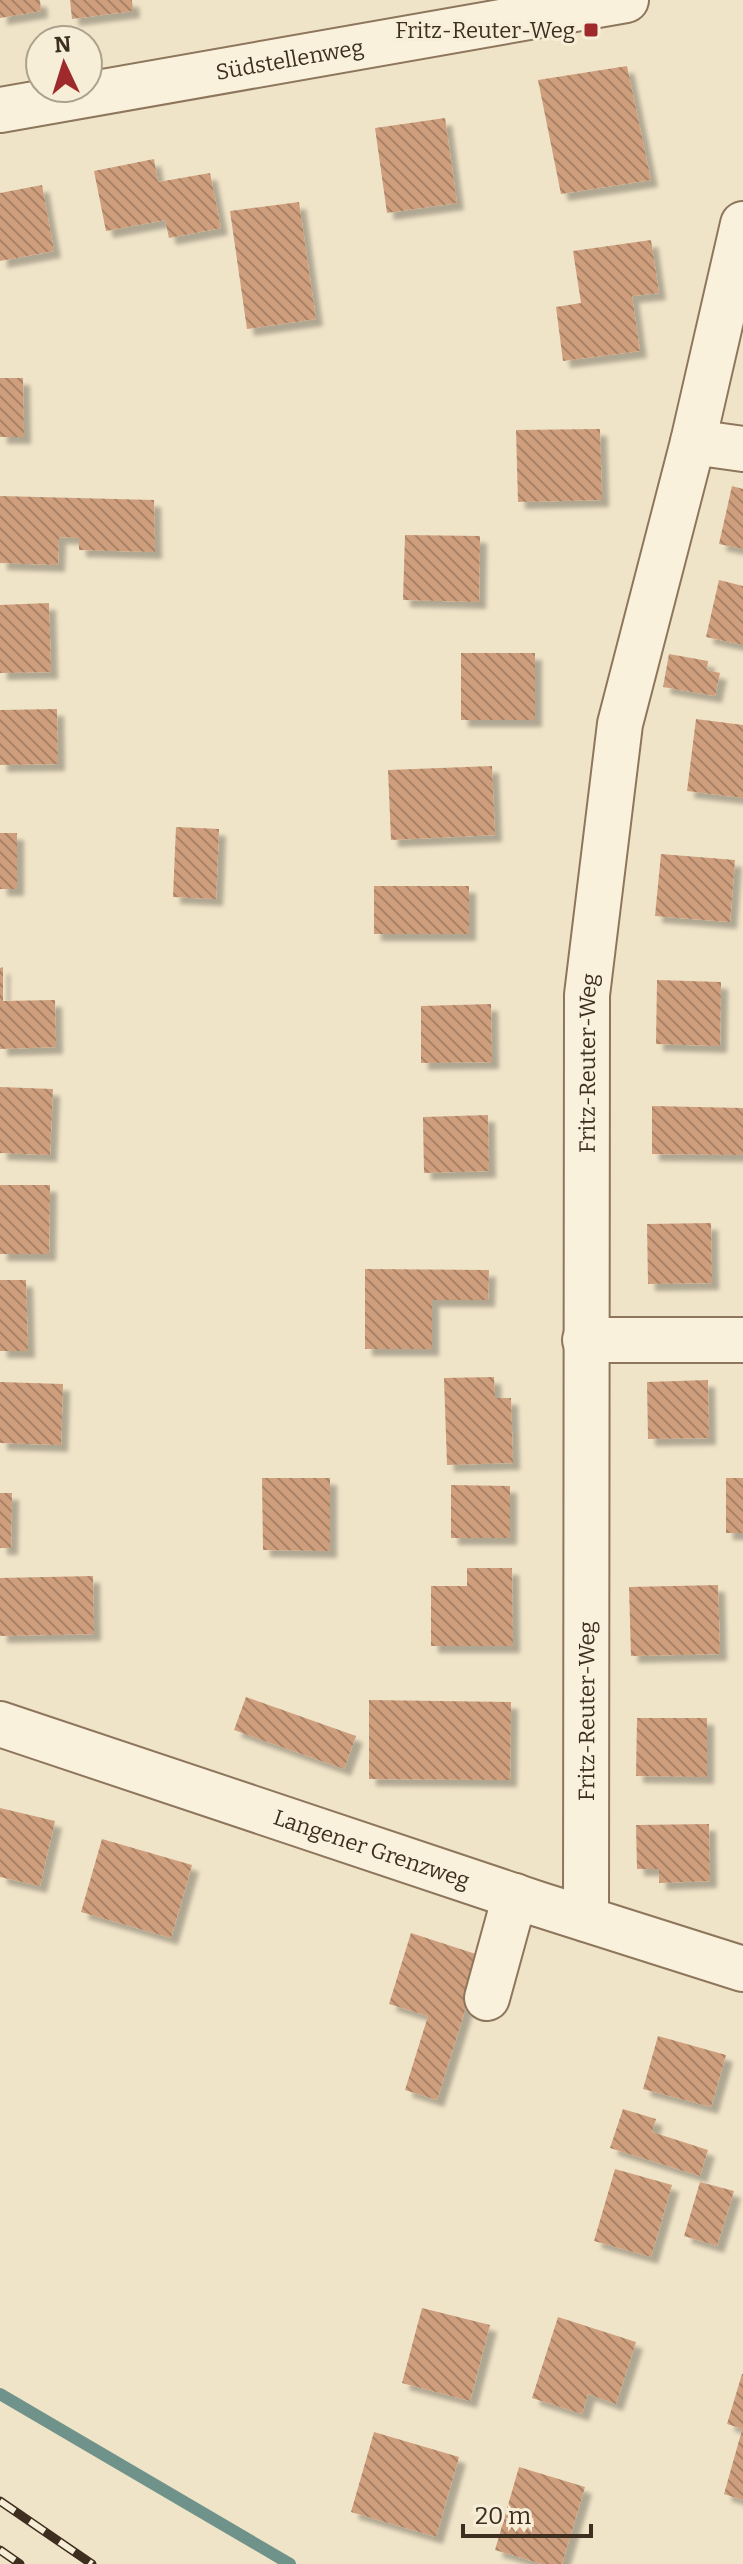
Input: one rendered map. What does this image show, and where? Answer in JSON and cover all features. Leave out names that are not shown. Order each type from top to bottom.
[{"type":"street","name":"Südstellenweg","points":[[0,110],[626,0]]},
{"type":"street","name":"Fritz-Reuter-Weg","points":[[586,1919],[587,995],[620,724],[693,442],[743,224]]},
{"type":"street","points":[[693,442],[743,449]]},
{"type":"street","points":[[585,1340],[743,1340]]},
{"type":"street","name":"Langener Grenzweg","points":[[0,1724],[743,1969]]},
{"type":"street","points":[[487,1998],[515,1896]]},
{"type":"building","points":[[0,0],[40,0],[41,11],[0,18]]},
{"type":"building","points":[[70,0],[132,0],[133,11],[72,19]]},
{"type":"building","points":[[627,66],[651,180],[561,194],[538,80]]},
{"type":"building","points":[[445,118],[457,203],[387,213],[375,128]]},
{"type":"building","points":[[154,159],[158,182],[210,173],[221,228],[169,238],[165,220],[106,231],[94,171]]},
{"type":"building","points":[[42,185],[54,251],[0,261],[0,193]]},
{"type":"building","points":[[299,202],[316,319],[247,329],[230,211]]},
{"type":"building","points":[[651,240],[659,293],[632,296],[640,351],[563,361],[556,307],[581,303],[573,251]]},
{"type":"building","points":[[0,378],[23,378],[24,437],[0,437]]},
{"type":"building","points":[[600,429],[602,500],[518,502],[516,430]]},
{"type":"building","points":[[732,486],[743,489],[743,549],[719,544]]},
{"type":"building","points":[[0,496],[154,500],[155,552],[79,550],[79,538],[59,537],[58,565],[0,563]]},
{"type":"building","points":[[405,535],[480,536],[479,602],[403,600]]},
{"type":"building","points":[[719,580],[743,586],[743,645],[706,637]]},
{"type":"building","points":[[49,603],[51,672],[0,673],[0,605]]},
{"type":"building","points":[[461,653],[535,653],[535,720],[461,720]]},
{"type":"building","points":[[669,654],[708,661],[707,670],[720,673],[715,696],[663,687]]},
{"type":"building","points":[[57,709],[58,764],[0,765],[0,710]]},
{"type":"building","points":[[696,719],[743,725],[743,798],[687,791]]},
{"type":"building","points":[[492,766],[495,835],[391,840],[388,770]]},
{"type":"building","points":[[176,827],[219,829],[216,899],[173,897]]},
{"type":"building","points":[[0,833],[17,833],[17,889],[0,889]]},
{"type":"building","points":[[661,854],[735,860],[730,922],[655,916]]},
{"type":"building","points":[[374,886],[469,886],[469,934],[374,934]]},
{"type":"building","points":[[3,967],[3,1001],[55,1000],[56,1047],[0,1049],[0,968]]},
{"type":"building","points":[[657,980],[721,982],[720,1046],[656,1044]]},
{"type":"building","points":[[491,1004],[492,1062],[421,1063],[421,1006]]},
{"type":"building","points":[[0,1087],[53,1089],[50,1155],[0,1153]]},
{"type":"building","points":[[652,1106],[743,1108],[743,1155],[652,1154]]},
{"type":"building","points":[[488,1115],[489,1171],[424,1173],[423,1117]]},
{"type":"building","points":[[0,1185],[50,1185],[49,1254],[0,1254]]},
{"type":"building","points":[[711,1223],[712,1283],[648,1284],[647,1224]]},
{"type":"building","points":[[365,1269],[489,1270],[488,1300],[432,1300],[432,1349],[365,1349]]},
{"type":"building","points":[[0,1280],[26,1280],[28,1351],[0,1351]]},
{"type":"building","points":[[494,1377],[495,1398],[511,1398],[513,1463],[447,1465],[444,1378]]},
{"type":"building","points":[[708,1380],[709,1438],[648,1439],[647,1382]]},
{"type":"building","points":[[0,1382],[63,1384],[61,1445],[0,1443]]},
{"type":"building","points":[[262,1478],[330,1478],[330,1551],[263,1550]]},
{"type":"building","points":[[726,1478],[743,1478],[743,1533],[726,1533]]},
{"type":"building","points":[[451,1485],[510,1486],[510,1538],[451,1538]]},
{"type":"building","points":[[0,1493],[12,1493],[11,1548],[0,1548]]},
{"type":"building","points":[[467,1568],[512,1568],[513,1646],[431,1646],[431,1586],[467,1586]]},
{"type":"building","points":[[93,1576],[94,1634],[0,1636],[0,1578]]},
{"type":"building","points":[[718,1585],[720,1654],[631,1656],[629,1587]]},
{"type":"building","points":[[246,1697],[356,1736],[344,1769],[234,1730]]},
{"type":"building","points":[[369,1700],[511,1702],[510,1780],[369,1779]]},
{"type":"building","points":[[637,1718],[707,1718],[707,1777],[636,1776]]},
{"type":"building","points":[[0,1808],[55,1821],[40,1886],[0,1877]]},
{"type":"building","points":[[709,1824],[710,1881],[659,1883],[659,1869],[637,1869],[636,1825]]},
{"type":"building","points":[[102,1839],[192,1865],[171,1938],[81,1912]]},
{"type":"building","points":[[411,1933],[482,1956],[437,2100],[405,2090],[428,2016],[389,2004]]},
{"type":"building","points":[[658,2036],[726,2055],[711,2107],[643,2089]]},
{"type":"building","points":[[623,2109],[656,2119],[652,2132],[708,2150],[700,2176],[610,2148]]},
{"type":"building","points":[[615,2169],[672,2185],[651,2257],[594,2241]]},
{"type":"building","points":[[700,2182],[734,2191],[717,2246],[684,2236]]},
{"type":"building","points":[[422,2308],[490,2325],[470,2401],[402,2383]]},
{"type":"building","points":[[558,2317],[636,2342],[616,2404],[588,2394],[582,2414],[532,2398]]},
{"type":"building","points":[[743,2374],[743,2429],[727,2424]]},
{"type":"building","points":[[743,2430],[743,2500],[724,2494]]},
{"type":"building","points":[[374,2432],[459,2457],[436,2537],[351,2512]]},
{"type":"building","points":[[519,2467],[585,2487],[562,2564],[542,2564],[495,2550]]},
{"type":"waterway","points":[[0,2394],[290,2564]]},
{"type":"railway","points":[[0,2501],[92,2564]]},
{"type":"railway","points":[[0,2550],[20,2564]]},
{"type":"place","name":"Fritz-Reuter-Weg","points":[[591,30]]}]
